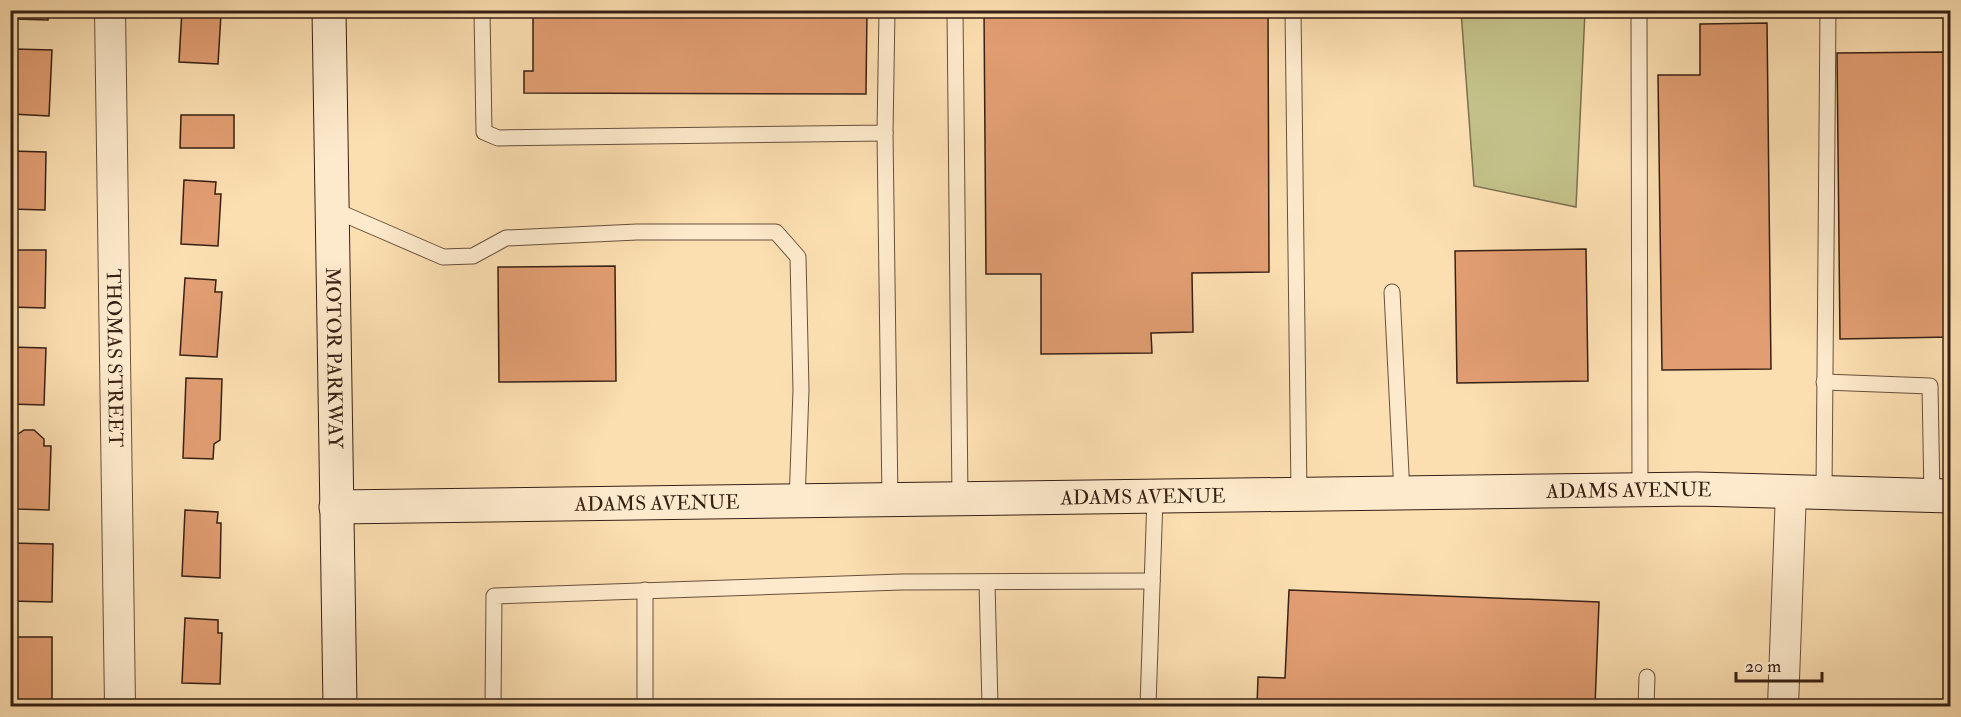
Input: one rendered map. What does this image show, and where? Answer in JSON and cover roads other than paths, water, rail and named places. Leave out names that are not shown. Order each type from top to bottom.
[{"type":"street","name":"THOMAS STREET","points":[[110,10],[120,706]]},
{"type":"street","name":"MOTOR PARKWAY","points":[[330,10],[340,706]]},
{"type":"street","name":"ADAMS AVENUE","points":[[336,507],[1640,490],[1791,491],[1941,496]]},
{"type":"street","points":[[1784,706],[1791,491]]},
{"type":"lane","points":[[482,10],[483,132],[498,138],[885,133]]},
{"type":"lane","points":[[887,10],[885,133],[890,501]]},
{"type":"lane","points":[[956,10],[960,500]]},
{"type":"lane","points":[[1293,10],[1299,495]]},
{"type":"lane","points":[[1639,10],[1640,490]]},
{"type":"lane","points":[[1824,492],[1828,10]]},
{"type":"lane","points":[[332,209],[443,257],[473,256],[506,238],[637,232],[776,232],[798,257],[801,390],[797,502]]},
{"type":"lane","points":[[1392,292],[1402,494]]},
{"type":"lane","points":[[1824,382],[1930,386],[1941,496]]},
{"type":"lane","points":[[1148,706],[1155,497]]},
{"type":"lane","points":[[493,706],[494,596],[987,582],[1152,581]]},
{"type":"lane","points":[[987,582],[990,706]]},
{"type":"lane","points":[[645,590],[645,706]]},
{"type":"lane","points":[[1646,706],[1647,677]]}]
